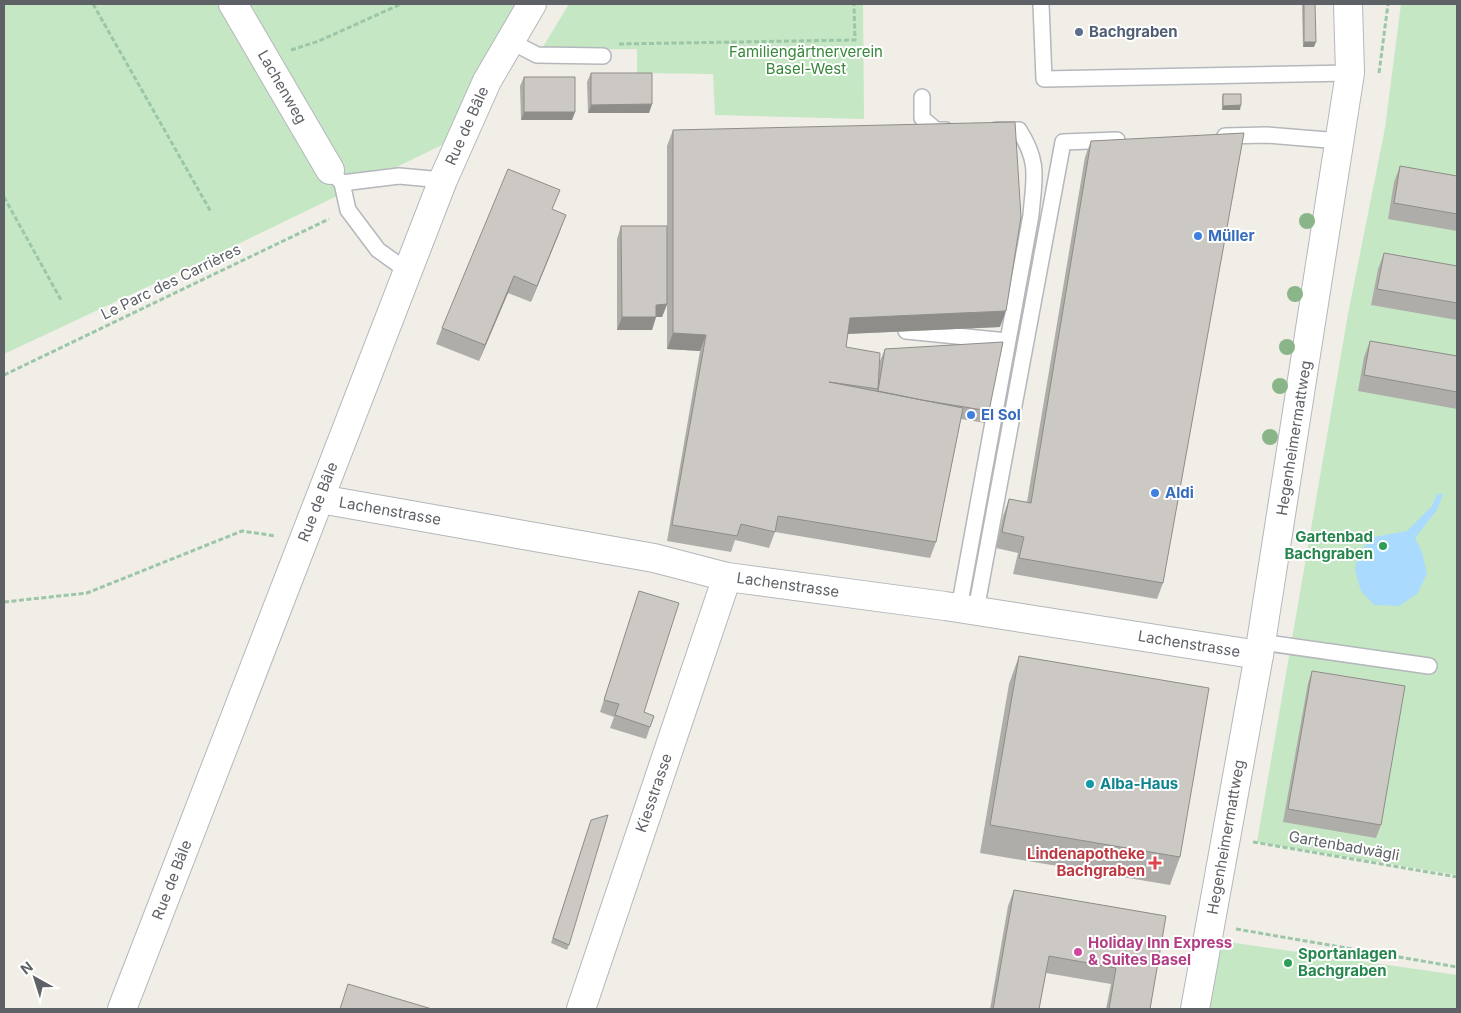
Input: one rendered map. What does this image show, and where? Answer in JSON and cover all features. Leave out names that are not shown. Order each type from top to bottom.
[{"type":"street","name":"Lachenweg","points":[[233,4],[336,177]]},
{"type":"street","name":"Rue de Bâle","points":[[122,1009],[320,499],[406,270],[487,81],[532,4]]},
{"type":"street","name":"Hegenheimermattweg","points":[[1195,1009],[1260,649],[1340,141],[1350,73],[1348,4]]},
{"type":"street","name":"Lachenstrasse","points":[[320,499],[654,558],[727,577],[1260,649]]},
{"type":"street","name":"Kiesstrasse","points":[[581,1009],[727,577]]},
{"type":"lane","points":[[1041,4],[1044,79],[1350,73]]},
{"type":"lane","points":[[510,41],[537,55],[608,50]]},
{"type":"lane","points":[[922,97],[922,118],[936,130],[963,130]]},
{"type":"lane","points":[[967,609],[1007,341],[1031,215],[1036,166],[1029,146],[1018,130],[982,130]]},
{"type":"lane","points":[[1209,137],[1267,135],[1340,141]]},
{"type":"lane","points":[[967,609],[1063,142],[1131,139]]},
{"type":"lane","points":[[406,270],[378,250],[348,210],[336,177],[399,176],[443,180]]},
{"type":"lane","points":[[906,331],[1007,341]]},
{"type":"lane","points":[[1260,649],[1429,666]]},
{"type":"path","points":[[93,4],[211,212]]},
{"type":"path","points":[[264,58],[319,41],[401,4]]},
{"type":"path","points":[[608,50],[855,40],[854,4]]},
{"type":"path","points":[[4,197],[61,300]]},
{"type":"path","name":"Le Parc des Carrières","points":[[4,375],[348,210]]},
{"type":"path","points":[[4,602],[87,593],[242,532],[303,539]]},
{"type":"path","name":"Gartenbadwägli","points":[[1226,838],[1457,877]]},
{"type":"path","points":[[1210,926],[1457,967]]},
{"type":"green space","points":[[4,4],[519,4],[446,143],[211,257],[4,354]]},
{"type":"green space","name":"Familiengärtnerverein Basel-West","points":[[569,4],[863,4],[864,119],[715,115],[713,74],[637,73],[637,49],[541,50]]},
{"type":"green space","name":"Gartenbad Bachgraben","points":[[1401,4],[1457,4],[1457,875],[1257,842],[1348,314],[1385,128]]},
{"type":"green space","name":"Sportanlagen Bachgraben","points":[[1207,939],[1457,975],[1457,1009],[1195,1009]]},
{"type":"water","points":[[1437,494],[1443,494],[1437,510],[1415,538],[1422,552],[1427,574],[1417,594],[1399,606],[1374,605],[1361,591],[1355,570],[1358,553],[1374,537],[1407,531],[1432,506]]},
{"type":"building","points":[[1304,4],[1315,4],[1316,42],[1304,42]]},
{"type":"building","points":[[591,73],[652,73],[652,104],[591,105]]},
{"type":"building","points":[[524,77],[575,77],[575,112],[524,112]]},
{"type":"building","points":[[1223,94],[1241,94],[1241,105],[1223,106]]},
{"type":"building","points":[[1015,122],[1021,217],[1006,311],[850,318],[846,347],[880,353],[878,389],[829,382],[963,408],[936,542],[778,516],[775,532],[741,524],[737,536],[672,525],[706,335],[673,333],[673,130]]},
{"type":"building","points":[[1244,133],[1163,583],[1019,558],[1024,537],[1002,532],[1009,499],[1031,503],[1091,141]]},
{"type":"building","points":[[1400,166],[1457,176],[1457,214],[1394,203]]},
{"type":"building","points":[[508,169],[560,190],[552,209],[566,215],[537,286],[514,276],[485,345],[442,328]]},
{"type":"building","points":[[621,226],[667,226],[667,304],[656,305],[656,317],[622,317]]},
{"type":"building","points":[[1384,253],[1457,266],[1457,303],[1377,289]]},
{"type":"building","points":[[1370,341],[1457,356],[1457,392],[1364,375]]},
{"type":"building","points":[[1003,342],[989,411],[878,391],[885,349]]},
{"type":"building","points":[[639,591],[679,603],[644,712],[654,716],[650,727],[615,715],[619,704],[604,700]]},
{"type":"building","name":"Alba-Haus","points":[[1019,656],[1209,688],[1180,857],[990,825]]},
{"type":"building","points":[[1312,671],[1405,686],[1381,825],[1288,809]]},
{"type":"building","points":[[608,815],[569,945],[553,938],[591,820]]},
{"type":"building","name":"Holiday Inn Express & Suites Basel","points":[[1014,890],[1166,916],[1150,1009],[1109,1009],[1116,968],[1049,956],[1039,1009],[993,1009]]},
{"type":"building","points":[[348,984],[432,1009],[340,1009]]},
{"type":"place","name":"Bachgraben","points":[[1079,32]]},
{"type":"place","name":"Müller","points":[[1198,236]]},
{"type":"place","name":"El Sol","points":[[971,415]]},
{"type":"place","name":"Aldi","points":[[1155,493]]},
{"type":"place","name":"Gartenbad Bachgraben","points":[[1383,546]]},
{"type":"place","name":"Alba-Haus","points":[[1090,784]]},
{"type":"place","name":"Lindenapotheke Bachgraben","points":[[1155,863]]},
{"type":"place","name":"Holiday Inn Express & Suites Basel","points":[[1078,952]]},
{"type":"place","name":"Sportanlagen Bachgraben","points":[[1288,963]]}]
